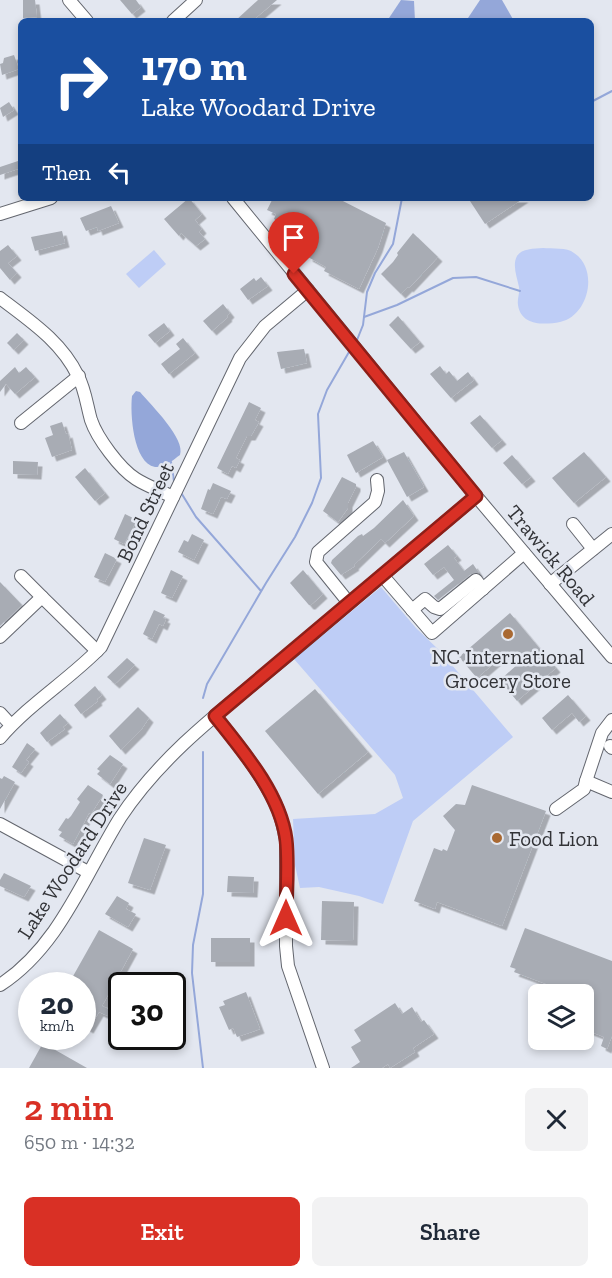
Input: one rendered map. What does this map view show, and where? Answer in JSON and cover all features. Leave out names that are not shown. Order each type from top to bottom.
[{"type":"street","points":[[69,0],[84,18]]},
{"type":"street","points":[[176,18],[196,0]]},
{"type":"street","points":[[0,214],[41,201]]},
{"type":"street","name":"Trawick Road","points":[[235,201],[476,496],[612,657]]},
{"type":"street","name":"Bond Street","points":[[0,738],[32,704],[86,663],[97,651],[114,624],[240,358],[265,326],[308,290]]},
{"type":"street","points":[[0,298],[46,334],[62,350],[79,376],[92,422],[106,447],[120,465],[134,478],[173,497]]},
{"type":"street","points":[[21,423],[79,376]]},
{"type":"street","points":[[349,603],[316,562],[316,557],[318,552],[375,502],[378,491],[377,480]]},
{"type":"street","name":"Lake Woodard Drive","points":[[0,985],[26,965],[53,935],[120,818],[146,782],[176,750],[476,496]]},
{"type":"street","points":[[573,524],[594,549]]},
{"type":"street","points":[[550,584],[612,534]]},
{"type":"street","points":[[382,575],[432,633],[452,608],[483,589],[524,553]]},
{"type":"street","points":[[21,576],[97,651]]},
{"type":"street","points":[[0,637],[42,597]]},
{"type":"street","points":[[412,610],[425,599],[434,607],[452,608]]},
{"type":"street","points":[[0,713],[11,725]]},
{"type":"street","points":[[215,716],[259,776],[277,806],[286,841],[288,966],[323,1068]]},
{"type":"street","points":[[556,809],[584,789],[602,733],[612,720]]},
{"type":"street","points":[[586,781],[612,792]]},
{"type":"street","points":[[0,824],[88,872]]},
{"type":"shaded area","points":[[401,0],[414,1],[415,18],[389,18]]},
{"type":"shaded area","points":[[480,0],[502,0],[512,18],[468,18]]},
{"type":"shaded area","points":[[543,248],[563,249],[574,253],[582,260],[588,280],[584,302],[578,311],[570,318],[547,324],[528,320],[520,312],[515,267],[519,253]]},
{"type":"shaded area","points":[[154,250],[166,264],[139,288],[126,274]]},
{"type":"shaded area","points":[[136,391],[140,392],[159,413],[178,440],[180,455],[162,466],[155,467],[142,457],[134,436],[132,396]]},
{"type":"shaded area","points":[[381,587],[416,628],[440,651],[513,737],[413,821],[383,904],[319,887],[300,888],[295,865],[293,819],[375,814],[403,798],[395,775],[294,659]]},
{"type":"building","points":[[23,0],[35,0],[37,17],[23,18]]},
{"type":"building","points":[[120,0],[136,0],[141,7],[132,14]]},
{"type":"building","points":[[258,0],[277,0],[256,18],[238,18]]},
{"type":"building","points":[[14,55],[18,69],[2,75],[0,64],[3,63],[4,58]]},
{"type":"building","points":[[9,102],[14,110],[3,117],[0,108]]},
{"type":"building","points":[[18,161],[18,169],[0,175],[0,167]]},
{"type":"building","points":[[185,201],[191,201],[202,214],[195,220],[202,229],[199,232],[205,239],[196,246],[181,233],[179,236],[164,219]]},
{"type":"building","points":[[272,201],[343,201],[386,223],[378,248],[359,289],[324,271],[326,267],[308,257],[309,254],[301,250],[302,247],[294,243],[296,239],[288,235],[289,231],[281,227],[283,224],[274,219],[276,214],[267,210]]},
{"type":"building","points":[[470,201],[520,201],[485,224]]},
{"type":"building","points":[[111,206],[119,223],[98,231],[97,227],[86,231],[80,218]]},
{"type":"building","points":[[62,231],[65,243],[35,251],[31,237]]},
{"type":"building","points":[[413,233],[438,257],[401,294],[381,274],[393,262],[397,253]]},
{"type":"building","points":[[8,245],[17,256],[8,263],[17,273],[10,280],[0,268],[0,251]]},
{"type":"building","points":[[261,277],[268,286],[248,300],[240,289],[254,278],[256,281]]},
{"type":"building","points":[[223,304],[230,313],[212,331],[203,321]]},
{"type":"building","points":[[398,316],[420,342],[411,349],[389,325]]},
{"type":"building","points":[[164,323],[170,331],[155,343],[148,335]]},
{"type":"building","points":[[17,333],[24,340],[14,350],[7,343]]},
{"type":"building","points":[[183,338],[195,353],[169,374],[161,364],[180,349],[176,344]]},
{"type":"building","points":[[304,349],[307,363],[281,369],[277,352]]},
{"type":"building","points":[[440,366],[446,374],[449,371],[457,381],[468,372],[474,380],[451,398],[430,374]]},
{"type":"building","points":[[15,367],[19,373],[26,367],[35,377],[15,394],[6,384],[0,392],[0,381]]},
{"type":"building","points":[[249,402],[261,408],[255,420],[259,422],[251,436],[247,436],[236,458],[240,460],[236,468],[232,466],[228,474],[217,468]]},
{"type":"building","points":[[480,415],[502,440],[492,448],[470,423]]},
{"type":"building","points":[[62,422],[66,434],[68,433],[72,450],[52,457],[45,438],[53,435],[50,426]]},
{"type":"building","points":[[373,441],[383,457],[356,473],[347,455]]},
{"type":"building","points":[[404,452],[424,487],[407,497],[387,460]]},
{"type":"building","points":[[584,452],[606,477],[574,503],[552,478]]},
{"type":"building","points":[[512,455],[531,477],[522,484],[503,463]]},
{"type":"building","points":[[13,461],[38,462],[37,475],[13,474]]},
{"type":"building","points":[[85,468],[105,493],[95,501],[75,477]]},
{"type":"building","points":[[342,477],[356,484],[356,487],[348,508],[338,522],[323,511]]},
{"type":"building","points":[[213,483],[231,491],[227,499],[221,497],[213,514],[201,509],[208,489],[210,490]]},
{"type":"building","points":[[403,500],[414,516],[385,543],[381,539],[355,566],[341,575],[331,563],[332,560],[358,536],[362,534],[363,536],[374,528]]},
{"type":"building","points":[[125,514],[137,520],[124,544],[114,539]]},
{"type":"building","points":[[192,534],[204,540],[194,560],[178,552],[184,540],[188,542]]},
{"type":"building","points":[[448,545],[457,556],[454,558],[464,571],[473,564],[479,573],[471,574],[438,600],[434,596],[454,580],[444,567],[433,575],[424,564]]},
{"type":"building","points":[[105,553],[117,559],[105,582],[94,577]]},
{"type":"building","points":[[171,570],[183,576],[172,598],[161,593]]},
{"type":"building","points":[[303,570],[323,594],[311,605],[290,583]]},
{"type":"building","points":[[0,582],[22,605],[0,626]]},
{"type":"building","points":[[154,610],[165,615],[163,618],[166,619],[163,626],[159,624],[152,639],[143,634]]},
{"type":"building","points":[[510,613],[556,668],[517,701],[500,680],[518,664],[507,652],[477,678],[459,657]]},
{"type":"building","points":[[127,658],[135,665],[115,684],[107,677]]},
{"type":"building","points":[[95,686],[102,695],[81,714],[74,705]]},
{"type":"building","points":[[315,689],[368,752],[318,794],[265,731]]},
{"type":"building","points":[[568,695],[586,716],[579,722],[572,713],[552,730],[542,718]]},
{"type":"building","points":[[138,707],[149,718],[141,730],[121,750],[109,736]]},
{"type":"building","points":[[60,714],[68,723],[63,727],[65,729],[47,742],[40,733]]},
{"type":"building","points":[[27,743],[35,749],[26,760],[29,762],[21,773],[12,767]]},
{"type":"building","points":[[110,755],[123,764],[110,784],[97,774],[100,771],[97,769]]},
{"type":"building","points":[[4,776],[15,782],[0,809],[0,778]]},
{"type":"building","points":[[88,785],[103,795],[91,814],[89,813],[73,844],[59,836],[62,832],[58,830],[66,818],[71,816],[80,802],[77,799]]},
{"type":"building","points":[[472,785],[546,811],[502,926],[437,902],[435,909],[414,901],[434,848],[447,851],[455,830],[443,816],[456,804],[465,805]]},
{"type":"building","points":[[144,838],[166,845],[150,890],[128,883]]},
{"type":"building","points":[[4,873],[31,886],[24,897],[0,886]]},
{"type":"building","points":[[228,876],[254,877],[253,893],[227,892]]},
{"type":"building","points":[[117,896],[129,903],[126,909],[136,914],[128,927],[105,914]]},
{"type":"building","points":[[322,901],[354,902],[353,941],[321,940]]},
{"type":"building","points":[[525,928],[612,961],[612,1036],[607,1049],[601,1046],[604,1037],[594,1033],[594,984],[546,984],[514,972],[516,969],[510,967]]},
{"type":"building","points":[[99,930],[133,949],[120,972],[108,972],[108,995],[102,1006],[108,1009],[108,1016],[99,1012],[96,1017],[96,972],[75,972]]},
{"type":"building","points":[[211,938],[250,938],[250,962],[211,962]]},
{"type":"building","points":[[246,992],[260,1029],[237,1037],[233,1028],[229,1030],[219,1007],[225,1005],[223,1001]]},
{"type":"building","points":[[395,1003],[402,1014],[412,1007],[421,1022],[424,1020],[434,1034],[413,1048],[415,1052],[390,1068],[388,1064],[382,1068],[351,1068],[360,1062],[351,1047],[361,1041],[354,1030]]},
{"type":"building","points":[[39,1050],[55,1050],[87,1068],[29,1068]]},
{"type":"waterway","points":[[594,100],[612,91]]},
{"type":"waterway","points":[[357,340],[363,325],[367,292],[375,273],[393,244],[401,201]]},
{"type":"waterway","points":[[364,317],[397,305],[453,278],[476,277],[520,291]]},
{"type":"waterway","points":[[203,698],[207,684],[295,537],[312,503],[321,478],[318,414],[327,390],[349,352]]},
{"type":"waterway","points":[[171,462],[174,481]]},
{"type":"waterway","points":[[180,491],[196,517],[261,591]]},
{"type":"waterway","points":[[203,752],[203,894],[193,945],[192,973],[203,1068]]},
{"type":"place","name":"NC International Grocery Store","points":[[508,634]]},
{"type":"place","name":"Food Lion","points":[[497,838]]},
{"type":"route","points":[[286,918],[286,841],[277,806],[259,776],[215,716],[476,496],[294,274]]}]
